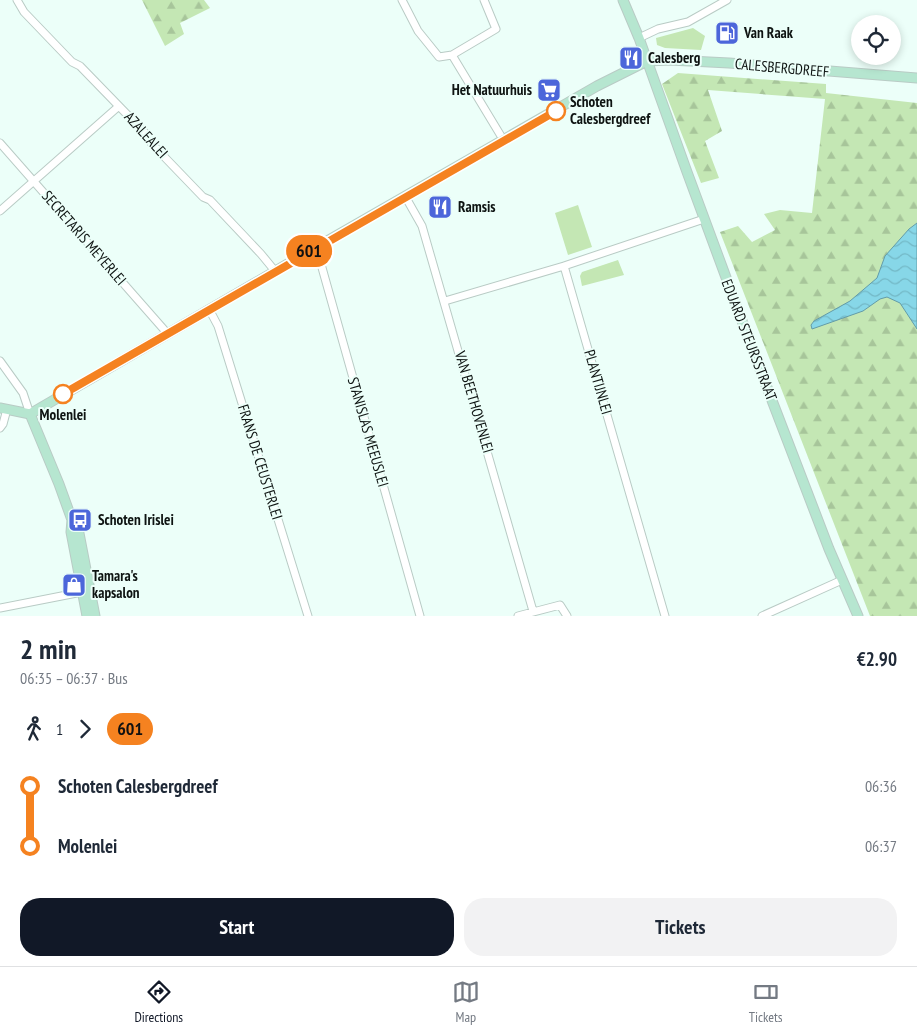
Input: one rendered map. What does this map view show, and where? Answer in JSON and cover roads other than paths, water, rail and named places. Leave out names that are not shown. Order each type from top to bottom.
[{"type":"main road","name":"EDUARD STEURSSTRAAT","points":[[624,0],[704,219],[829,549],[858,616]]},
{"type":"main road","name":"CALESBERGDREEF","points":[[647,61],[710,62],[917,78]]},
{"type":"main road","points":[[3,409],[30,414],[597,86],[647,61]]},
{"type":"main road","points":[[30,414],[72,520],[78,528],[87,616]]},
{"type":"main road","points":[[86,592],[95,616]]},
{"type":"street","name":"AZALEALEI","points":[[16,0],[24,12],[72,62],[80,66],[119,106],[147,135],[151,143],[203,197],[210,200],[275,271]]},
{"type":"street","points":[[402,0],[418,32],[439,57],[452,55],[496,29],[484,0]]},
{"type":"street","points":[[639,38],[658,30],[688,22],[727,0]]},
{"type":"street","points":[[452,55],[504,141]]},
{"type":"street","points":[[0,211],[119,106]]},
{"type":"street","name":"SECRETARIS MEYERLEI","points":[[0,143],[167,334]]},
{"type":"street","name":"VAN BEETHOVENLEI","points":[[406,196],[422,226],[445,301],[533,611]]},
{"type":"street","points":[[445,301],[564,266],[704,219]]},
{"type":"street","name":"STANISLAS MEEUSLEI","points":[[315,248],[420,616]]},
{"type":"street","name":"PLANTIJNLEI","points":[[564,266],[666,616]]},
{"type":"street","name":"FRANS DE CEUSTERLEI","points":[[209,309],[218,326],[308,616]]},
{"type":"street","points":[[0,361],[23,393],[30,414]]},
{"type":"street","points":[[0,428],[3,424],[3,409]]},
{"type":"street","points":[[762,616],[842,580]]},
{"type":"street","points":[[0,608],[86,592]]},
{"type":"street","points":[[518,616],[560,605],[567,616]]},
{"type":"water","points":[[917,223],[917,329],[900,303],[887,297],[880,299],[863,311],[812,329],[811,325],[814,321],[850,301],[877,278],[885,256],[909,229]]},
{"type":"place","name":"Van Raak","points":[[727,33]]},
{"type":"place","name":"Calesberg","points":[[631,58]]},
{"type":"place","name":"Het Natuurhuis","points":[[549,90]]},
{"type":"place","name":"Schoten Calesbergdreef","points":[[556,111]]},
{"type":"place","name":"Ramsis","points":[[440,207]]},
{"type":"place","name":"Molenlei","points":[[63,394]]},
{"type":"place","name":"Schoten Irislei","points":[[80,520]]},
{"type":"place","name":"Tamara's kapsalon","points":[[74,585]]}]
